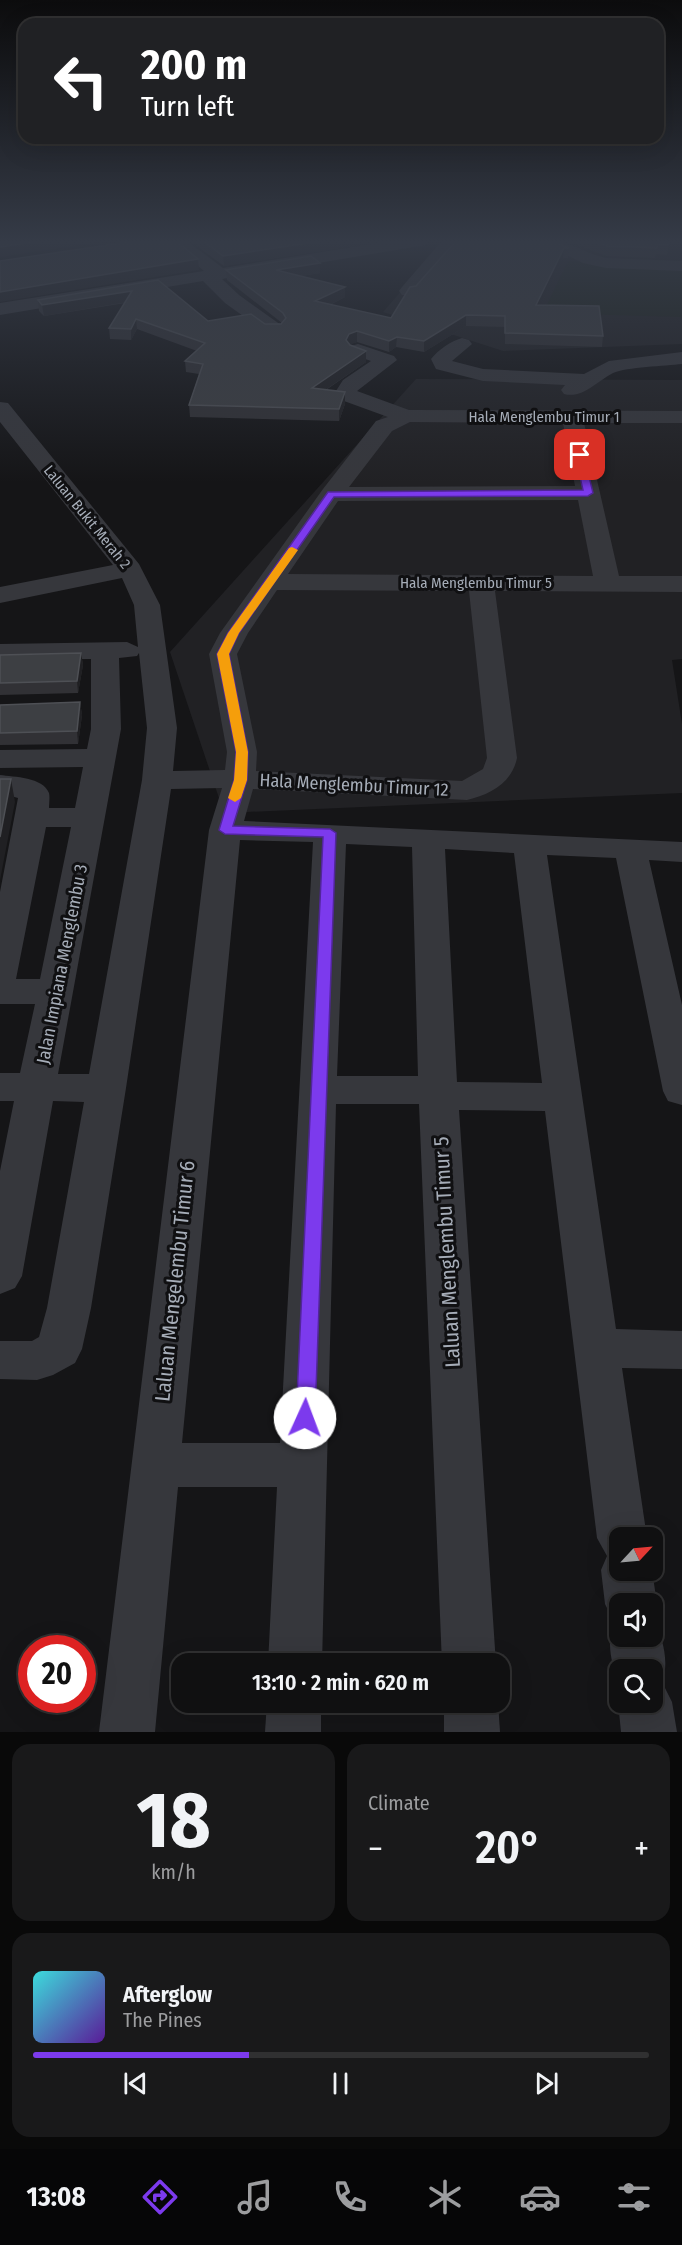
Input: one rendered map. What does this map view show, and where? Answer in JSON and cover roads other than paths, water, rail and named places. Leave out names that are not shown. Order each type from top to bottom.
[{"type":"street","points":[[263,322],[274,329]]},
{"type":"street","points":[[462,344],[441,359],[443,365],[483,375],[590,380]]},
{"type":"street","points":[[358,350],[387,360],[350,384],[346,391],[351,397],[407,416]]},
{"type":"street","points":[[520,416],[533,406],[590,380],[609,367],[682,358]]},
{"type":"street","name":"Laluan Bukit Merah 2","points":[[0,408],[130,569],[147,605],[162,728],[158,780],[69,1308],[59,1349],[37,1362],[0,1360]]},
{"type":"street","name":"Hala Menglembu Timur 1","points":[[407,416],[682,417]]},
{"type":"street","name":"Hala Menglembu Timur 12","points":[[407,416],[384,426],[331,494],[234,633],[223,654],[242,752],[240,780],[467,791],[490,780],[501,768],[502,758],[481,584]]},
{"type":"street","points":[[572,416],[608,584]]},
{"type":"street","points":[[331,494],[588,493]]},
{"type":"street","points":[[0,595],[130,569]]},
{"type":"street","name":"Hala Menglembu Timur 5","points":[[270,582],[682,584]]},
{"type":"street","points":[[0,652],[152,649]]},
{"type":"street","name":"Jalan Impiana Menglembu 3","points":[[0,1276],[8,1193],[39,1086],[106,729],[95,704],[105,650]]},
{"type":"street","points":[[0,759],[100,758]]},
{"type":"street","points":[[158,780],[240,780]]},
{"type":"street","name":"Laluan Mengelembu Timur 6","points":[[127,1732],[225,830],[240,780]]},
{"type":"street","points":[[0,784],[22,787],[34,794],[32,817],[0,976]]},
{"type":"street","points":[[32,817],[89,818]]},
{"type":"street","points":[[225,830],[330,833],[682,852]]},
{"type":"street","points":[[295,1653],[317,1090],[330,833]]},
{"type":"street","name":"Laluan Menglembu Timur 5","points":[[429,840],[439,1093],[467,1653]]},
{"type":"street","points":[[529,844],[619,1527]]},
{"type":"street","points":[[632,851],[681,1081]]},
{"type":"street","points":[[0,992],[57,991]]},
{"type":"street","points":[[0,1087],[106,1088]]},
{"type":"street","points":[[317,1090],[562,1097]]},
{"type":"street","points":[[595,1348],[682,1350]]},
{"type":"street","points":[[155,1465],[304,1465]]},
{"type":"street","points":[[292,1732],[293,1713]]},
{"type":"street","points":[[471,1713],[472,1732]]},
{"type":"street","points":[[646,1713],[649,1732]]}]
